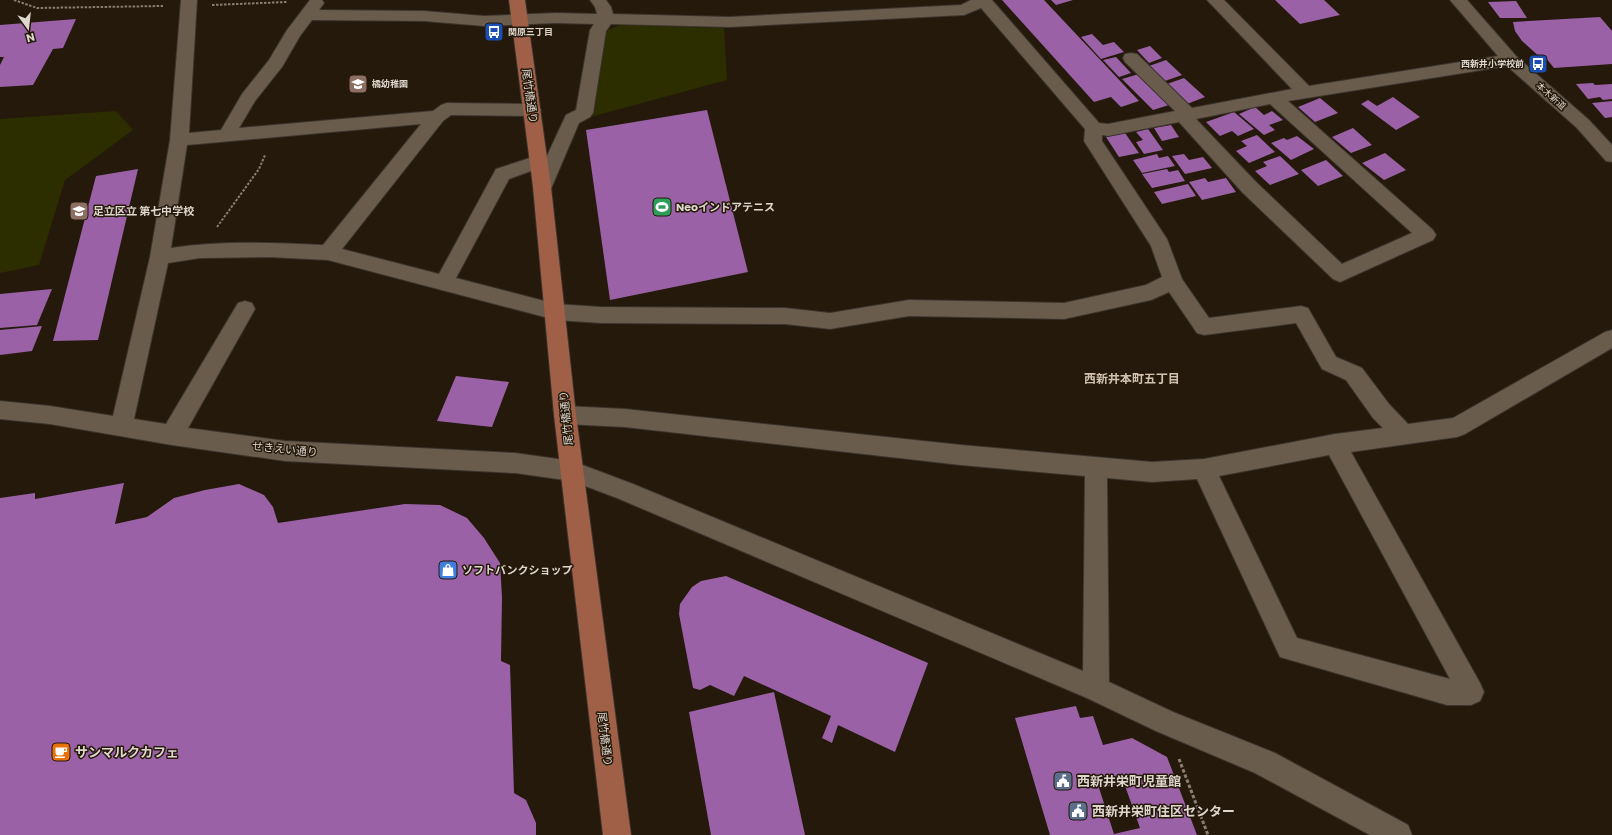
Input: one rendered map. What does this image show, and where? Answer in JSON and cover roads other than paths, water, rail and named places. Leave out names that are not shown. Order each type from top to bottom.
[{"type":"main road","name":"尾竹橋通り","points":[[518,10],[539,161],[556,312],[565,415],[617,835]]},
{"type":"street","points":[[121,427],[160,257],[178,140],[184,84],[189,0]]},
{"type":"street","points":[[226,136],[248,98],[276,63],[293,34],[318,0]]},
{"type":"street","points":[[598,0],[603,7],[606,20]]},
{"type":"street","points":[[307,14],[424,16],[484,21],[518,10],[606,20],[729,22],[964,10],[982,0],[1094,128],[1108,130],[1305,92],[1510,60]]},
{"type":"street","points":[[1215,0],[1305,92]]},
{"type":"street","name":"本木新道","points":[[1458,0],[1510,60],[1583,124],[1612,156]]},
{"type":"street","points":[[542,187],[572,119],[584,113],[598,30],[606,20]]},
{"type":"street","points":[[1130,58],[1185,114],[1249,186],[1340,274],[1426,235],[1274,98]]},
{"type":"street","points":[[328,253],[437,117],[447,109],[532,110]]},
{"type":"street","points":[[178,140],[437,117]]},
{"type":"street","points":[[1094,128],[1093,141],[1160,244],[1172,274],[1172,281],[1204,327],[1301,314],[1329,363],[1354,374],[1382,411],[1404,435]]},
{"type":"street","points":[[444,283],[502,174],[539,161]]},
{"type":"street","points":[[160,257],[200,251],[269,250],[328,253],[556,312],[601,315],[785,316],[830,321],[908,308],[1064,311],[1151,292],[1172,281]]},
{"type":"street","points":[[172,435],[245,309]]},
{"type":"street","points":[[565,415],[625,418],[954,454],[1152,472],[1204,469],[1335,444],[1457,427],[1612,338]]},
{"type":"street","name":"せきえい通り","points":[[0,410],[50,415],[172,435],[285,451],[515,463],[572,471],[625,491],[1096,689],[1165,722],[1265,763],[1398,835]]},
{"type":"street","points":[[1204,469],[1289,648],[1447,692],[1471,692],[1335,444]]},
{"type":"street","points":[[1096,467],[1096,689]]},
{"type":"place","name":"関原三丁目","points":[[494,32]]},
{"type":"place","name":"西新井小学校前","points":[[1538,64]]},
{"type":"place","name":"橘幼稚園","points":[[358,84]]},
{"type":"place","name":"Neoインドアテニス","points":[[662,207]]},
{"type":"place","name":"足立区立 第七中学校","points":[[79,211]]},
{"type":"place","name":"ソフトバンクショップ","points":[[448,570]]},
{"type":"place","name":"サンマルクカフェ","points":[[61,752]]},
{"type":"place","name":"西新井栄町児童館","points":[[1063,781]]},
{"type":"place","name":"西新井栄町住区センター","points":[[1078,811]]},
{"type":"district","name":"西新井本町五丁目","points":[[1132,378]]}]
